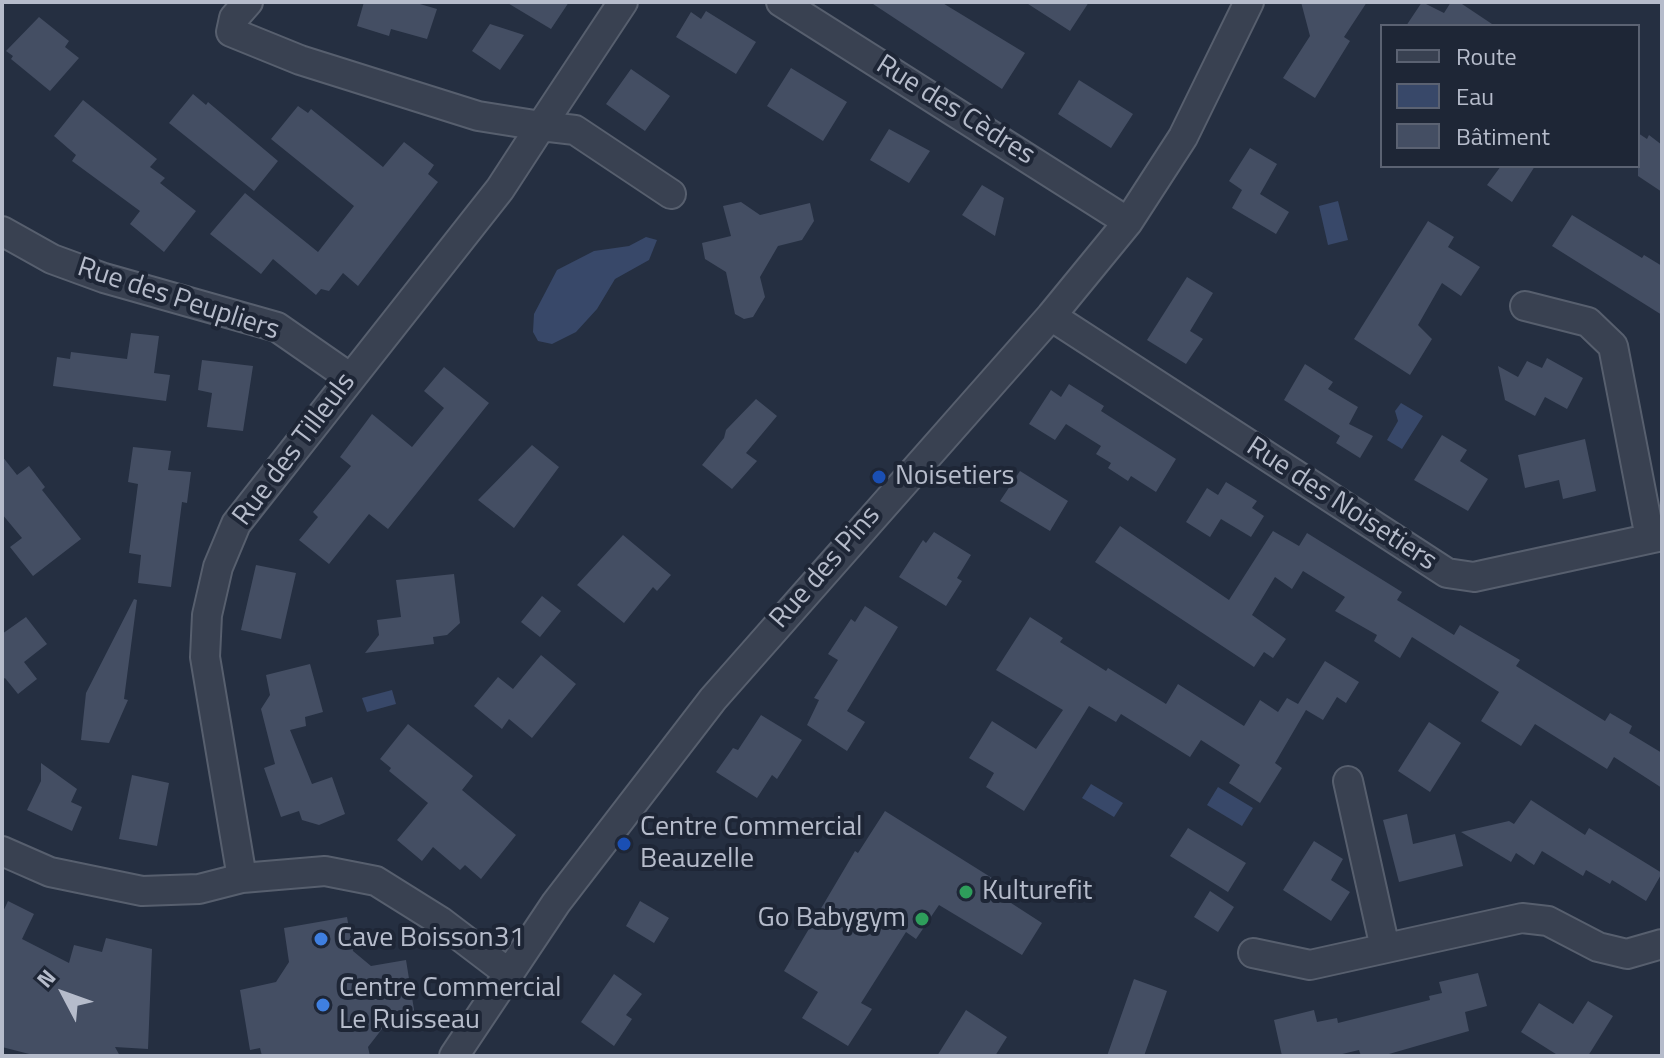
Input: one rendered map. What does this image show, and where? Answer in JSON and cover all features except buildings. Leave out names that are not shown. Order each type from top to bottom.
[{"type":"street","points":[[248,2],[234,18],[231,32],[300,60],[478,116],[575,130],[671,194]]},
{"type":"street","points":[[541,126],[623,2]]},
{"type":"street","name":"Rue des Cèdres","points":[[781,2],[1128,222]]},
{"type":"street","name":"Rue des Pins","points":[[454,1056],[507,972],[713,699],[1051,316],[1128,222],[1183,137],[1249,2]]},
{"type":"street","name":"Rue des Tilleuls","points":[[242,878],[205,657],[212,591],[218,567],[236,524],[500,189],[541,126]]},
{"type":"street","name":"Rue des Peupliers","points":[[2,231],[52,259],[104,278],[277,327],[349,377]]},
{"type":"street","points":[[1525,306],[1588,322],[1613,346],[1656,537]]},
{"type":"street","name":"Rue des Noisetiers","points":[[1051,316],[1447,573],[1474,577],[1656,537]]},
{"type":"street","points":[[1348,781],[1385,948]]},
{"type":"street","points":[[2,851],[50,872],[142,891],[199,889],[242,878],[325,871],[376,881],[440,921],[507,972]]},
{"type":"street","points":[[1253,953],[1310,965],[1522,918],[1548,921],[1598,947],[1627,954],[1662,944]]},
{"type":"water","points":[[1338,201],[1348,240],[1328,245],[1319,206]]},
{"type":"water","points":[[646,237],[657,240],[649,260],[615,279],[597,309],[576,332],[552,344],[538,341],[533,332],[534,314],[557,270],[594,251],[629,246]]},
{"type":"water","points":[[1401,403],[1423,416],[1402,449],[1387,440],[1398,421],[1395,411]]},
{"type":"water","points":[[392,690],[396,704],[367,712],[362,698]]},
{"type":"water","points":[[1091,784],[1123,803],[1114,817],[1082,798]]},
{"type":"water","points":[[1218,787],[1253,808],[1242,826],[1207,805]]},
{"type":"place","name":"Noisetiers","points":[[879,477]]},
{"type":"place","name":"Centre Commercial Beauzelle","points":[[624,844]]},
{"type":"place","name":"Kulturefit","points":[[966,892]]},
{"type":"place","name":"Go Babygym","points":[[922,919]]},
{"type":"place","name":"Cave Boisson31","points":[[321,939]]},
{"type":"place","name":"Centre Commercial Le Ruisseau","points":[[323,1005]]}]
